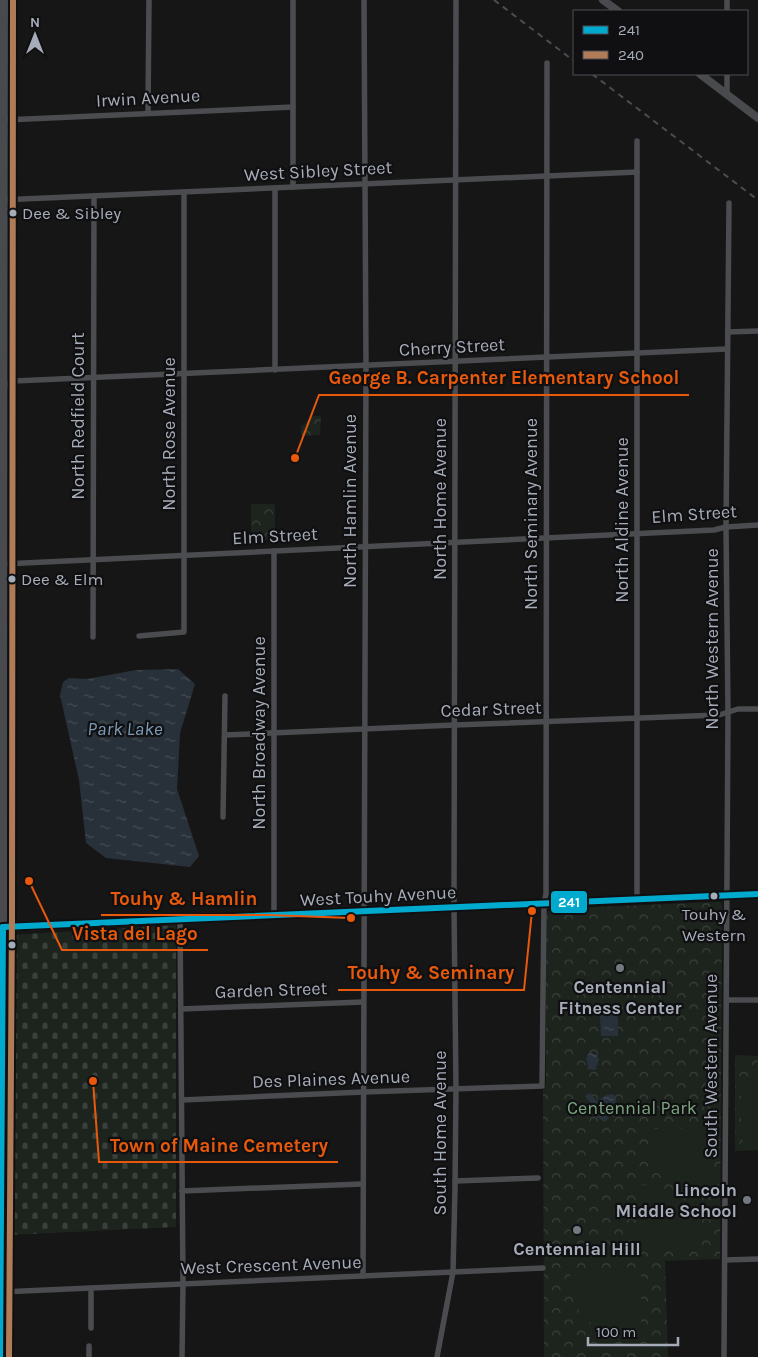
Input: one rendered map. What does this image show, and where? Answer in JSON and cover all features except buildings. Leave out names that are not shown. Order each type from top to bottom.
[{"type":"main road","points":[[0,1357],[3,564],[2,200],[5,120],[2,19],[4,0]]},
{"type":"main road","points":[[604,1],[617,10]]},
{"type":"main road","points":[[701,75],[758,118]]},
{"type":"main road","name":"West Touhy Avenue","points":[[1,928],[758,894]]},
{"type":"street","points":[[148,113],[149,0]]},
{"type":"street","points":[[293,0],[293,187]]},
{"type":"street","name":"North Hamlin Avenue","points":[[363,1276],[366,366],[364,0]]},
{"type":"street","name":"North Home Avenue","points":[[454,907],[456,0]]},
{"type":"street","name":"North Seminary Avenue","points":[[542,1086],[544,903],[546,894],[547,64]]},
{"type":"street","points":[[727,75],[727,94]]},
{"type":"street","name":"Irwin Avenue","points":[[5,120],[293,107]]},
{"type":"street","name":"North Aldine Avenue","points":[[637,141],[637,899]]},
{"type":"street","name":"West Sibley Street","points":[[2,200],[637,172]]},
{"type":"street","points":[[275,188],[275,370]]},
{"type":"street","name":"North Rose Avenue","points":[[139,636],[184,632],[184,192]]},
{"type":"street","name":"North Redfield Court","points":[[94,196],[94,637]]},
{"type":"street","name":"North Western Avenue","points":[[727,895],[726,527],[729,203]]},
{"type":"street","points":[[728,332],[758,331]]},
{"type":"street","name":"Cherry Street","points":[[2,388],[14,381],[727,349]]},
{"type":"street","name":"Elm Street","points":[[3,564],[714,530],[758,524]]},
{"type":"street","name":"North Broadway Avenue","points":[[274,551],[274,915]]},
{"type":"street","points":[[224,817],[225,696]]},
{"type":"street","name":"Cedar Street","points":[[225,736],[455,725],[719,716],[738,710],[758,709]]},
{"type":"street","name":"South Western Avenue","points":[[724,1357],[727,895]]},
{"type":"street","name":"South Home Avenue","points":[[437,1357],[454,1272],[456,1089],[454,907]]},
{"type":"street","points":[[180,919],[182,1357]]},
{"type":"street","points":[[727,1000],[758,1000]]},
{"type":"street","name":"Garden Street","points":[[181,1009],[363,1002]]},
{"type":"street","name":"Des Plaines Avenue","points":[[182,1100],[542,1086]]},
{"type":"street","points":[[455,1181],[538,1178]]},
{"type":"street","points":[[182,1191],[362,1184]]},
{"type":"street","points":[[725,1260],[758,1259]]},
{"type":"street","name":"West Crescent Avenue","points":[[0,1292],[543,1268]]},
{"type":"street","points":[[91,1328],[92,1288]]},
{"type":"street","points":[[89,1346],[89,1357]]},
{"type":"green space","points":[[312,416],[321,416],[320,435],[301,436],[301,427]]},
{"type":"green space","points":[[251,504],[275,504],[275,540],[251,540]]},
{"type":"green space","name":"Centennial Park","points":[[720,902],[722,906],[720,1259],[665,1261],[668,1357],[544,1357],[543,1089],[546,1085],[546,913],[553,909]]},
{"type":"green space","points":[[176,925],[176,1227],[9,1235],[10,935]]},
{"type":"green space","points":[[735,1055],[758,1056],[758,1150],[735,1151]]},
{"type":"green space","points":[[741,1081],[758,1083],[758,1147],[750,1147],[741,1139]]},
{"type":"green space","points":[[705,1128],[713,1135],[713,1191],[684,1189],[663,1178],[651,1158],[648,1145],[648,1129]]},
{"type":"green space","points":[[639,1185],[653,1186],[665,1190],[684,1202],[697,1221],[702,1247],[645,1249],[637,1241]]},
{"type":"green space","points":[[633,1267],[641,1275],[641,1335],[610,1332],[588,1321],[575,1301],[571,1287],[570,1270]]},
{"type":"water","name":"Park Lake","points":[[178,669],[195,684],[180,733],[177,789],[199,856],[190,867],[106,858],[86,843],[79,780],[60,695],[63,682],[69,678],[87,679],[136,670]]},
{"type":"water","points":[[600,1015],[618,1015],[618,1036],[601,1036]]},
{"type":"water","points":[[588,1054],[597,1055],[599,1060],[597,1069],[594,1070],[587,1069],[586,1059]]},
{"type":"water","points":[[590,1093],[597,1101],[606,1095],[613,1094],[617,1105],[614,1117],[600,1109],[598,1111],[609,1118],[605,1122],[588,1112],[592,1105],[585,1096]]},
{"type":"railway","points":[[494,0],[573,60]]},
{"type":"railway","points":[[593,75],[758,200]]},
{"type":"transit line","name":"240","points":[[9,1357],[12,916],[13,0]]},
{"type":"transit line","name":"241","points":[[3,927],[758,894]]},
{"type":"transit line","name":"241","points":[[0,1357],[3,927]]},
{"type":"place","name":"Dee & Sibley","points":[[13,213]]},
{"type":"place","name":"George B. Carpenter Elementary School","points":[[295,458]]},
{"type":"place","name":"Dee & Elm","points":[[12,579]]},
{"type":"place","name":"Vista del Lago","points":[[29,881]]},
{"type":"place","name":"Touhy & Western","points":[[714,896]]},
{"type":"place","name":"Touhy & Seminary","points":[[532,911]]},
{"type":"place","name":"Touhy & Hamlin","points":[[351,918]]},
{"type":"place","name":"Centennial Fitness Center","points":[[620,968]]},
{"type":"place","name":"Town of Maine Cemetery","points":[[93,1081]]},
{"type":"place","name":"Lincoln Middle School","points":[[747,1200]]},
{"type":"place","name":"Centennial Hill","points":[[577,1230]]}]
